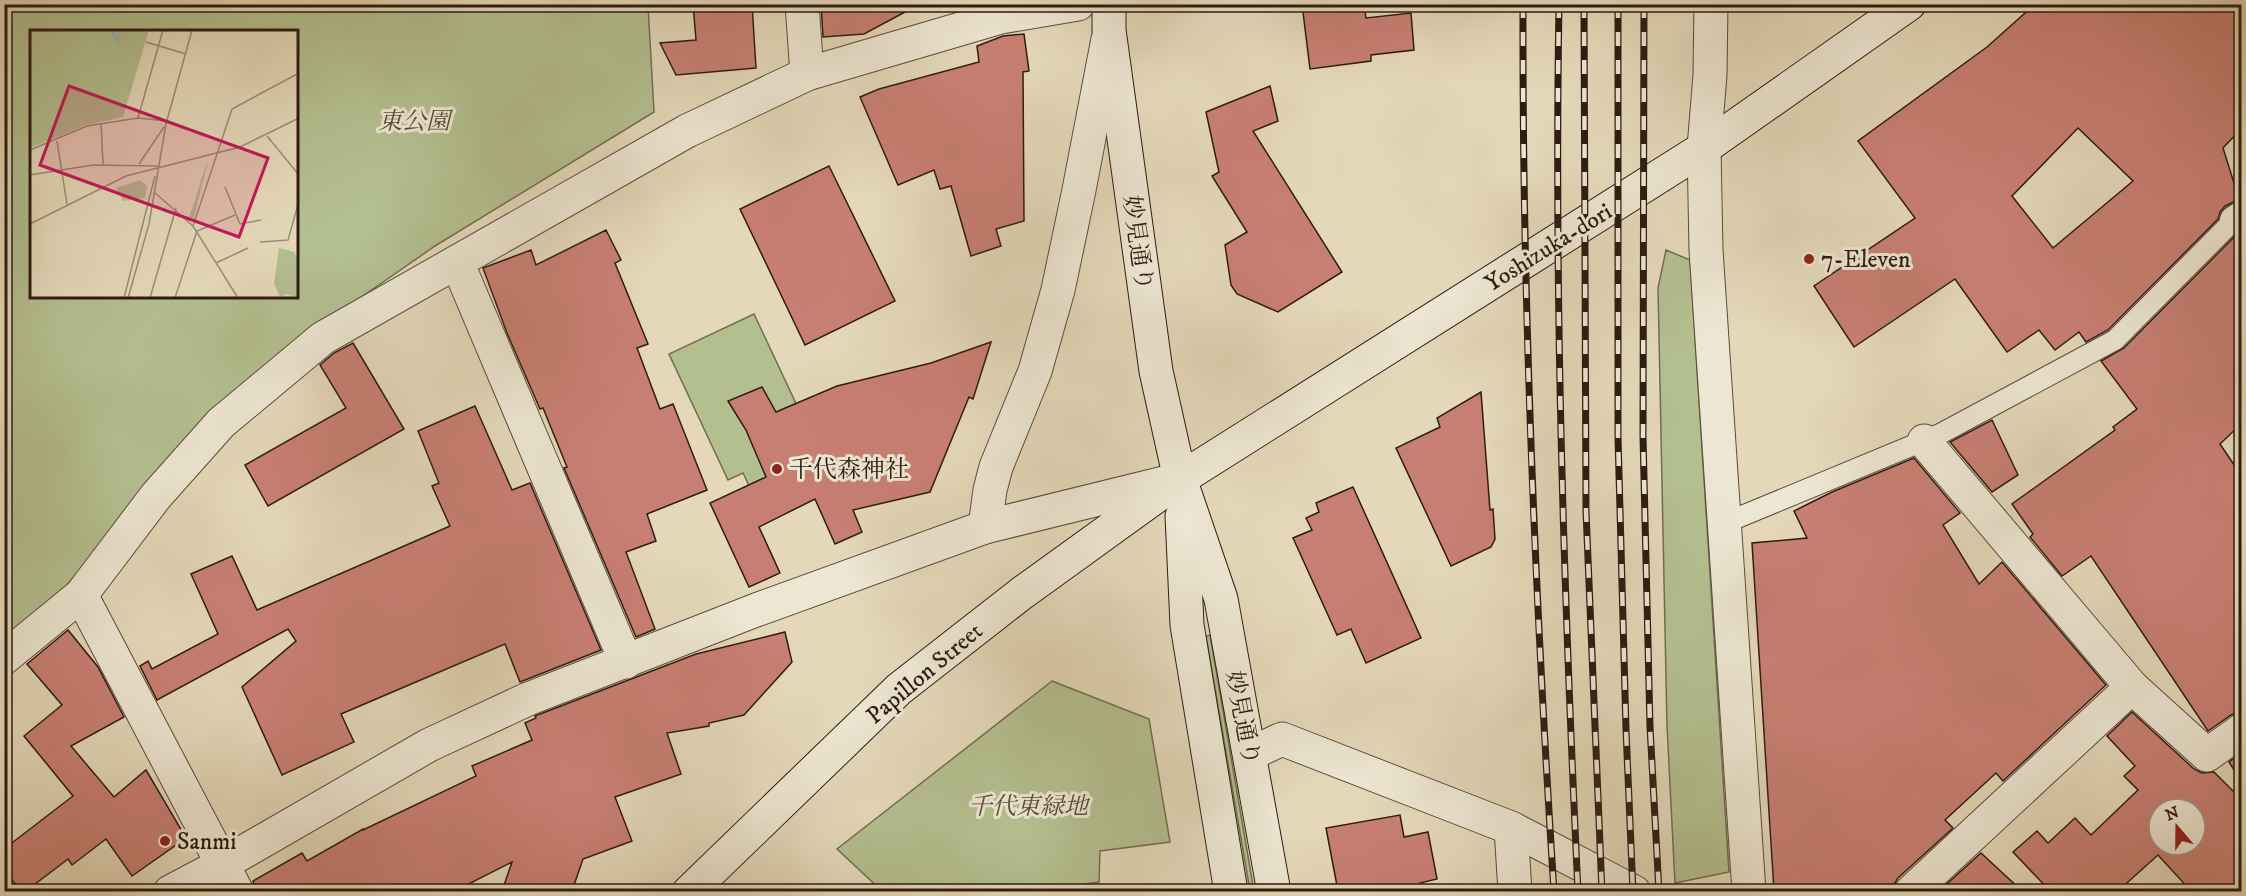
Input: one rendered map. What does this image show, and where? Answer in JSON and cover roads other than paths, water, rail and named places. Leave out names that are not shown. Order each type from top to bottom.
[{"type":"street","points":[[802,4],[807,74]]},
{"type":"street","points":[[4,658],[81,595],[156,495],[222,423],[323,338],[687,131],[807,74],[1001,17],[1078,4]]},
{"type":"street","points":[[1711,4],[1710,75],[1704,148],[1706,250],[1749,891]]},
{"type":"street","name":"Yoshizuka-dori","points":[[1180,479],[1704,148],[1909,4]]},
{"type":"street","points":[[985,527],[996,467],[1035,371],[1058,290],[1079,190],[1109,17]]},
{"type":"street","name":"妙見通り","points":[[1109,17],[1154,355],[1180,479],[1221,599],[1274,891]]},
{"type":"street","points":[[457,262],[626,662]]},
{"type":"street","points":[[1924,441],[2132,687],[2207,755],[2241,730]]},
{"type":"street","points":[[170,891],[229,878],[429,745],[528,699],[756,610],[985,527],[1180,479]]},
{"type":"street","name":"妙見通り","points":[[1180,479],[1187,625],[1231,891]]},
{"type":"street","name":"Papillon Street","points":[[689,891],[899,689],[1022,593],[1180,479]]},
{"type":"street","points":[[81,595],[229,878]]},
{"type":"street","points":[[1911,891],[2132,687]]},
{"type":"street","points":[[1250,754],[1282,738],[1511,828],[1634,891]]},
{"type":"street","points":[[1511,828],[1515,891]]},
{"type":"lane","points":[[1725,523],[1940,435],[2115,340],[2238,218]]},
{"type":"railway","points":[[1523,4],[1527,337],[1541,670],[1554,892]]},
{"type":"railway","points":[[1559,4],[1558,226],[1561,448],[1578,892]]},
{"type":"railway","points":[[1584,4],[1586,511],[1602,892]]},
{"type":"railway","points":[[1618,4],[1618,437],[1633,892]]},
{"type":"railway","points":[[1644,4],[1643,436],[1650,727],[1659,892]]},
{"type":"place","name":"7-Eleven","points":[[1809,259]]},
{"type":"place","name":"千代森神社","points":[[777,469]]},
{"type":"place","name":"Sanmi","points":[[165,841]]},
{"type":"park label","name":"東公園","points":[[414,121]]},
{"type":"park label","name":"千代東緑地","points":[[1028,806]]}]
